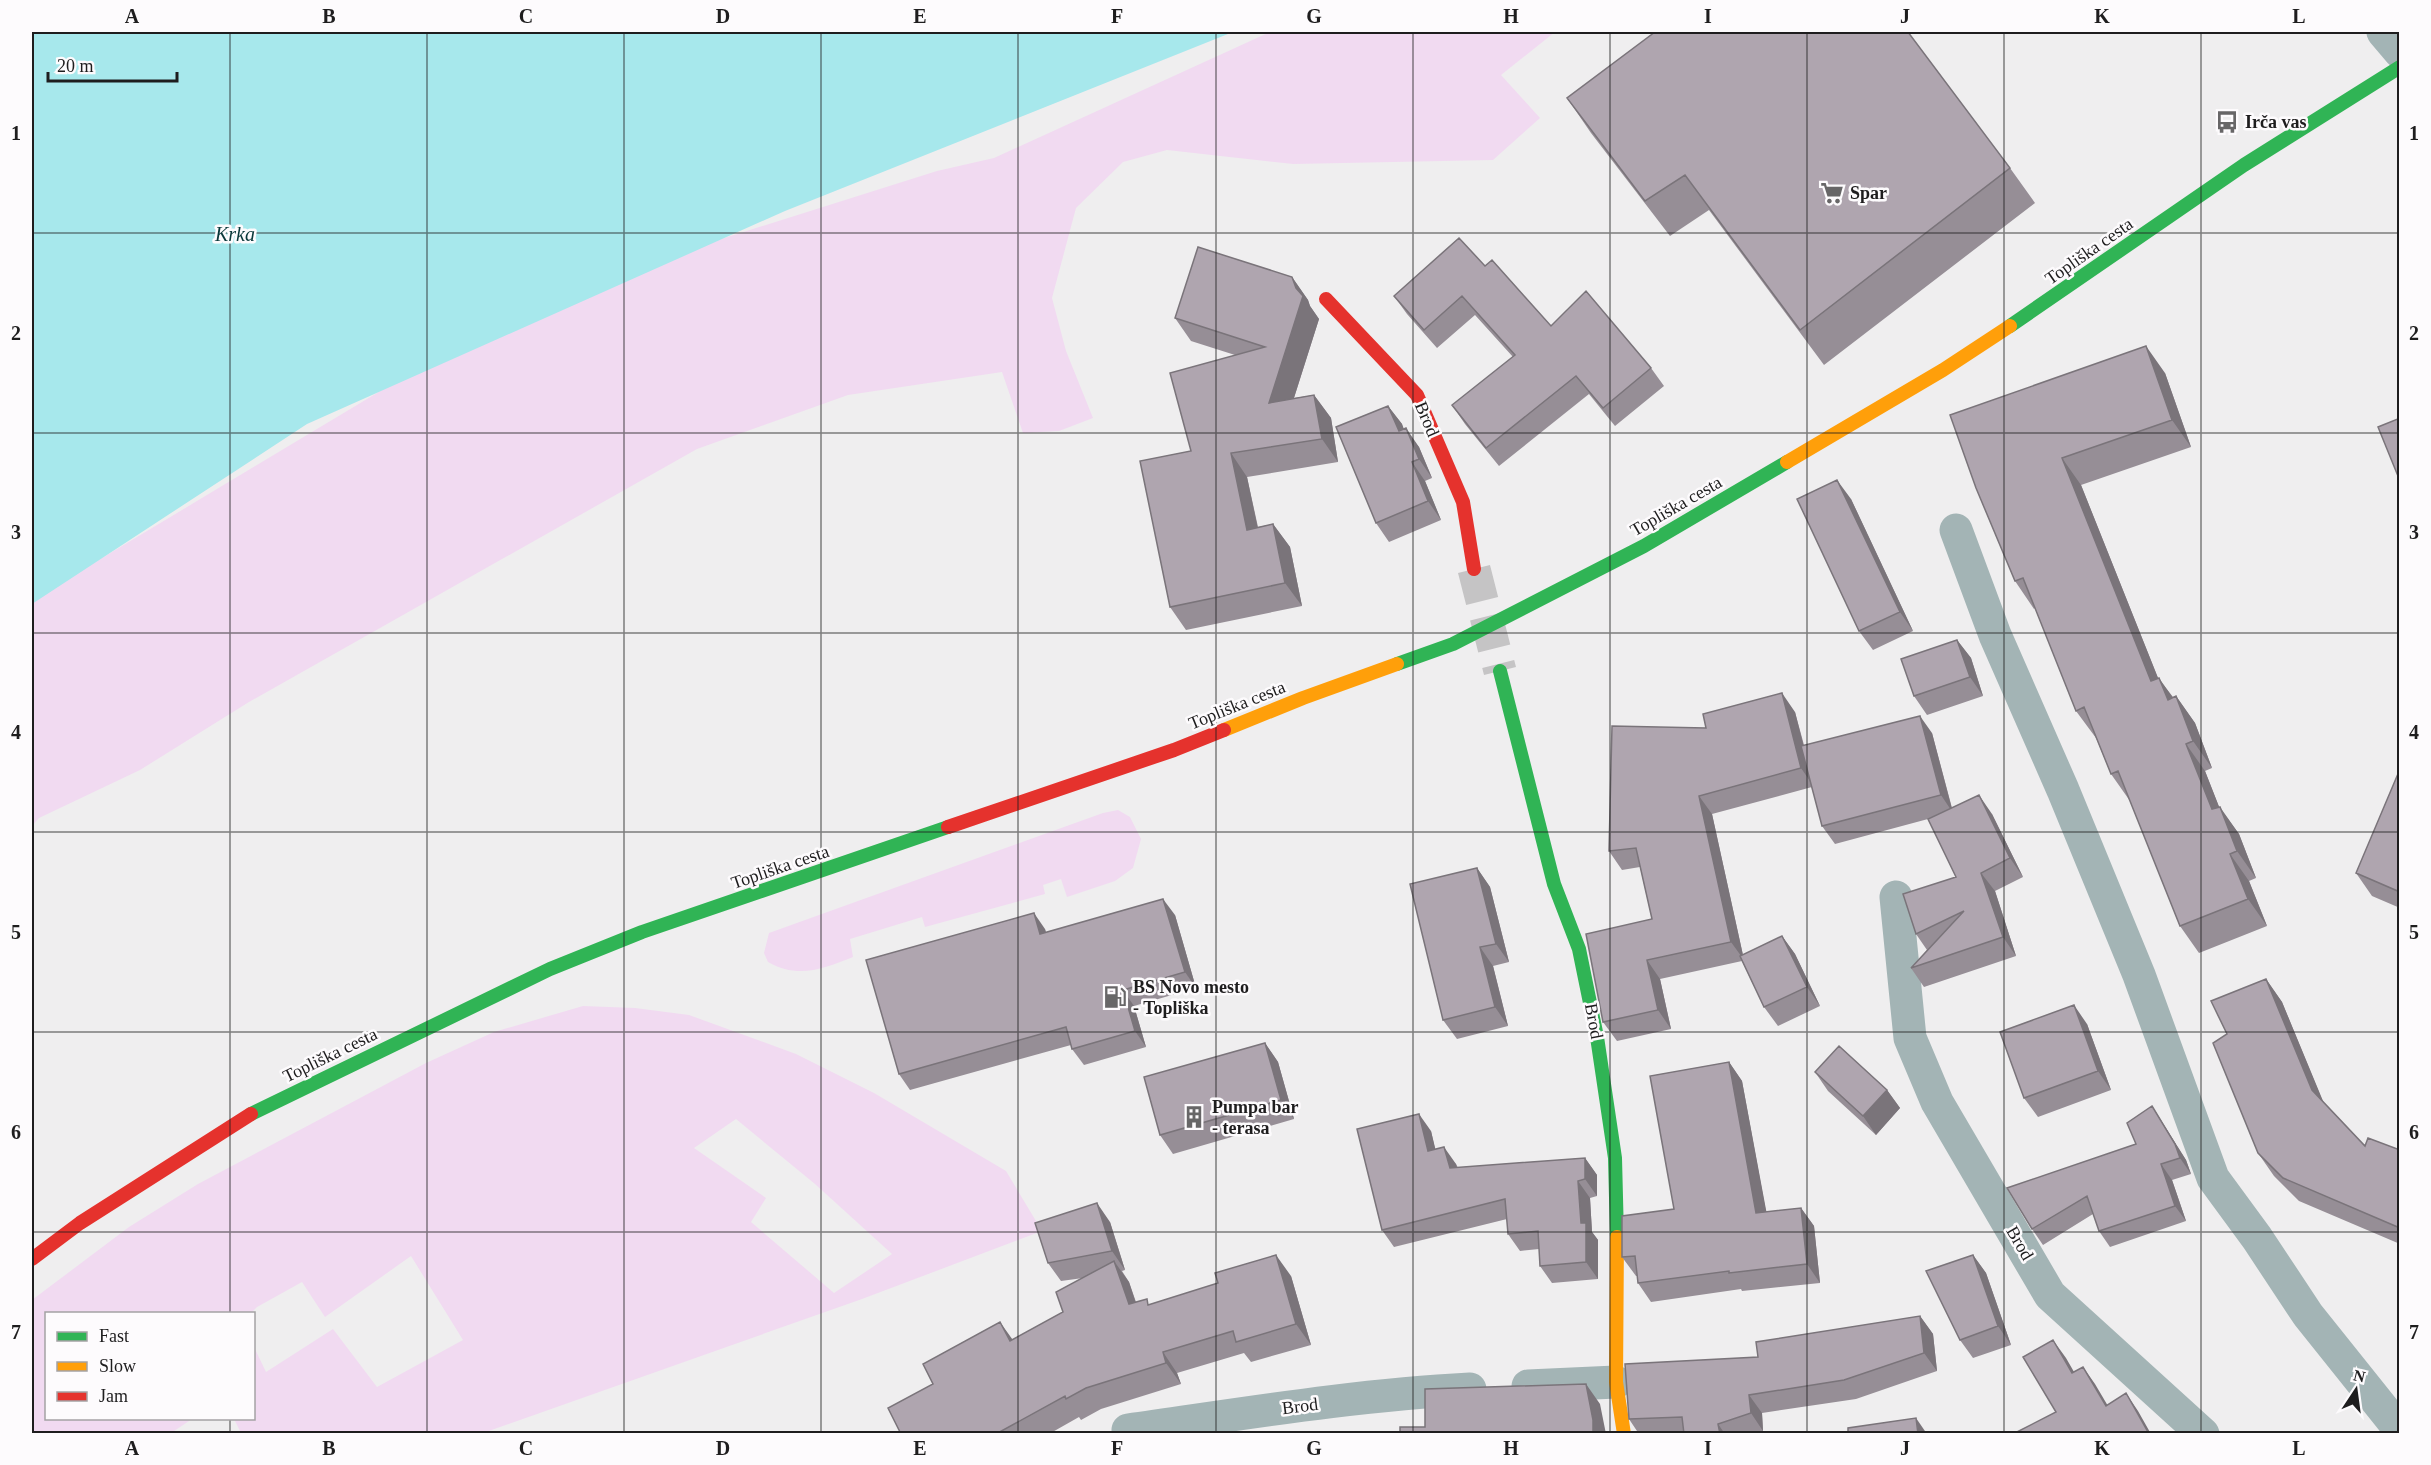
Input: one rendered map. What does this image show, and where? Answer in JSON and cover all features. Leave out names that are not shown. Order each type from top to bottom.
[{"type":"main road","name":"Topliška cesta","points":[[32,1259],[80,1223],[257,1110],[550,969],[642,932],[1174,750],[1304,698],[1453,644],[1644,546],[1943,370],[2244,165],[2400,67]]},
{"type":"main road","name":"Brod","points":[[1326,299],[1417,395],[1462,502],[1474,569]]},
{"type":"main road","name":"Brod","points":[[1500,671],[1554,884],[1579,949],[1598,1037],[1615,1158],[1616,1382],[1624,1434]]},
{"type":"street","points":[[2383,32],[2400,52]]},
{"type":"street","points":[[1956,530],[1995,635],[2063,790],[2139,975],[2213,1179],[2257,1238],[2308,1316],[2400,1430]]},
{"type":"street","name":"Brod","points":[[1896,897],[1910,1038],[1937,1102],[2050,1295],[2203,1434]]},
{"type":"street","name":"Brod","points":[[1128,1430],[1426,1391],[1616,1382]]},
{"type":"shaded area","points":[[1270,32],[1555,32],[1501,75],[1540,118],[1493,160],[1293,164],[1167,150],[1123,162],[1076,208],[1052,298],[1066,351],[1093,418],[1059,431],[1023,433],[1002,372],[848,395],[697,449],[249,702],[140,770],[39,818],[32,826],[32,600],[537,297],[937,171],[994,158]]},
{"type":"shaded area","points":[[1118,810],[1130,817],[1141,839],[1133,868],[1115,881],[1067,897],[1061,879],[1043,885],[1045,894],[925,927],[922,917],[850,939],[853,957],[821,968],[790,970],[768,962],[764,953],[769,933],[1103,813]]},
{"type":"shaded area","points":[[583,1006],[635,1008],[689,1015],[796,1054],[874,1093],[1006,1171],[1042,1231],[862,1299],[483,1433],[241,1433],[234,1420],[255,1420],[255,1349],[266,1372],[333,1329],[377,1387],[463,1340],[411,1256],[325,1317],[302,1282],[252,1312],[45,1312],[45,1420],[190,1420],[171,1433],[32,1434],[32,1300],[129,1227],[198,1184],[426,1063],[494,1032]],"holes":[[[736,1119],[815,1184],[892,1254],[834,1293],[751,1222],[766,1198],[694,1148]]]},
{"type":"water","name":"Krka","points":[[35,32],[1233,32],[785,211],[307,424],[32,604],[32,34]]},
{"type":"building","name":"Spar","points":[[1655,32],[1908,32],[2010,168],[1800,330],[1685,175],[1645,201],[1567,98]]},
{"type":"building","points":[[1459,238],[1485,266],[1492,260],[1551,326],[1586,291],[1651,368],[1603,408],[1576,376],[1486,448],[1452,405],[1515,355],[1462,296],[1424,330],[1394,296]]},
{"type":"building","points":[[1198,247],[1292,277],[1296,288],[1303,296],[1269,403],[1314,395],[1322,439],[1231,453],[1247,530],[1273,524],[1285,583],[1170,607],[1140,461],[1191,451],[1170,373],[1265,347],[1175,318]]},
{"type":"building","points":[[2146,346],[2172,420],[2062,458],[2151,681],[2159,678],[2168,700],[2176,696],[2193,741],[2186,744],[2212,809],[2220,807],[2237,851],[2230,854],[2248,899],[2180,926],[2118,771],[2111,774],[2084,707],[2076,711],[2023,578],[2015,581],[1976,488],[1950,415]]},
{"type":"building","points":[[1388,406],[1399,431],[1406,428],[1419,459],[1412,462],[1428,501],[1376,523],[1336,427]]},
{"type":"building","points":[[2400,418],[2400,481],[2378,427]]},
{"type":"building","points":[[1837,480],[1900,612],[1859,631],[1797,499]]},
{"type":"building","points":[[1957,640],[1970,677],[1914,696],[1901,659]]},
{"type":"building","points":[[1782,693],[1801,768],[1699,796],[1731,942],[1647,960],[1658,1010],[1603,1022],[1586,934],[1652,919],[1636,848],[1609,851],[1612,726],[1706,728],[1703,714]]},
{"type":"building","points":[[1920,716],[1941,795],[1822,826],[1801,746]]},
{"type":"building","points":[[2400,769],[2400,892],[2356,873]]},
{"type":"building","points":[[1979,795],[2010,858],[1981,873],[2003,937],[1911,968],[1964,911],[1916,934],[1903,894],[1956,877],[1928,819]]},
{"type":"building","points":[[1477,868],[1496,944],[1480,947],[1495,1007],[1443,1020],[1410,884]]},
{"type":"building","points":[[1163,899],[1185,972],[1123,990],[1135,1031],[1072,1049],[1066,1027],[899,1074],[866,960],[1034,913],[1040,934]]},
{"type":"building","points":[[1782,936],[1807,987],[1764,1007],[1740,956]]},
{"type":"building","points":[[2266,979],[2312,1090],[2365,1146],[2368,1138],[2400,1150],[2400,1228],[2283,1178],[2258,1153],[2213,1043],[2227,1034],[2211,1001]]},
{"type":"building","points":[[2074,1005],[2098,1071],[2024,1098],[2000,1032]]},
{"type":"building","points":[[1265,1043],[1281,1100],[1160,1135],[1144,1077]]},
{"type":"building","points":[[1839,1046],[1887,1090],[1863,1116],[1815,1072]]},
{"type":"building","points":[[1729,1062],[1756,1213],[1801,1208],[1807,1264],[1638,1283],[1635,1256],[1622,1257],[1622,1216],[1674,1209],[1650,1076]]},
{"type":"building","points":[[2152,1106],[2175,1144],[2180,1158],[2161,1164],[2175,1206],[2099,1231],[2087,1196],[2032,1229],[2007,1188],[2136,1144],[2127,1123]]},
{"type":"building","points":[[1419,1114],[1428,1151],[1444,1147],[1450,1168],[1585,1158],[1585,1179],[1578,1181],[1581,1223],[1586,1223],[1586,1262],[1540,1266],[1538,1231],[1508,1234],[1505,1199],[1382,1230],[1357,1129]]},
{"type":"building","points":[[1097,1203],[1112,1251],[1048,1263],[1035,1223]]},
{"type":"building","points":[[1276,1255],[1296,1324],[1236,1342],[1233,1331],[1163,1352],[1166,1363],[1086,1388],[1066,1399],[1065,1396],[996,1434],[901,1434],[888,1408],[933,1384],[923,1364],[1000,1322],[1010,1341],[1063,1312],[1056,1292],[1114,1261],[1129,1304],[1147,1299],[1148,1305],[1218,1283],[1215,1273]]},
{"type":"building","points":[[1973,1255],[1998,1326],[1960,1340],[1926,1271]]},
{"type":"building","points":[[1920,1316],[1924,1353],[1844,1380],[1749,1395],[1751,1413],[1718,1424],[1720,1434],[1684,1434],[1682,1417],[1629,1419],[1625,1364],[1758,1357],[1756,1342]]},
{"type":"building","points":[[2053,1340],[2072,1373],[2083,1367],[2106,1406],[2126,1393],[2149,1434],[2013,1434],[2056,1412],[2023,1357]]},
{"type":"building","points":[[1586,1384],[1593,1420],[1593,1434],[1400,1434],[1400,1427],[1425,1427],[1425,1389]]},
{"type":"building","points":[[1916,1418],[1918,1434],[1848,1434],[1848,1428]]},
{"type":"tunnel","points":[[1474,569],[1500,671]]},
{"type":"traffic: fast","points":[[2010,326],[2244,165],[2400,67]]},
{"type":"traffic: fast","points":[[1397,664],[1453,644],[1644,546],[1787,462]]},
{"type":"traffic: fast","points":[[1500,671],[1554,884],[1579,949],[1597,1037],[1615,1158],[1617,1237]]},
{"type":"traffic: fast","points":[[251,1114],[550,969],[642,932],[948,827]]},
{"type":"traffic: slow","points":[[1787,462],[1943,370],[2010,326]]},
{"type":"traffic: slow","points":[[1224,730],[1397,664]]},
{"type":"traffic: slow","points":[[1617,1237],[1616,1382],[1624,1434]]},
{"type":"traffic: jam","points":[[1326,299],[1417,395],[1463,502],[1474,569]]},
{"type":"traffic: jam","points":[[948,827],[1174,750],[1224,730]]},
{"type":"traffic: jam","points":[[32,1259],[80,1223],[251,1114]]},
{"type":"place","name":"Irča vas","points":[[2227,122]]},
{"type":"place","name":"Spar","points":[[1832,193]]},
{"type":"place","name":"BS Novo mesto - Topliška","points":[[1115,997]]},
{"type":"place","name":"Pumpa bar - terasa","points":[[1194,1117]]}]
